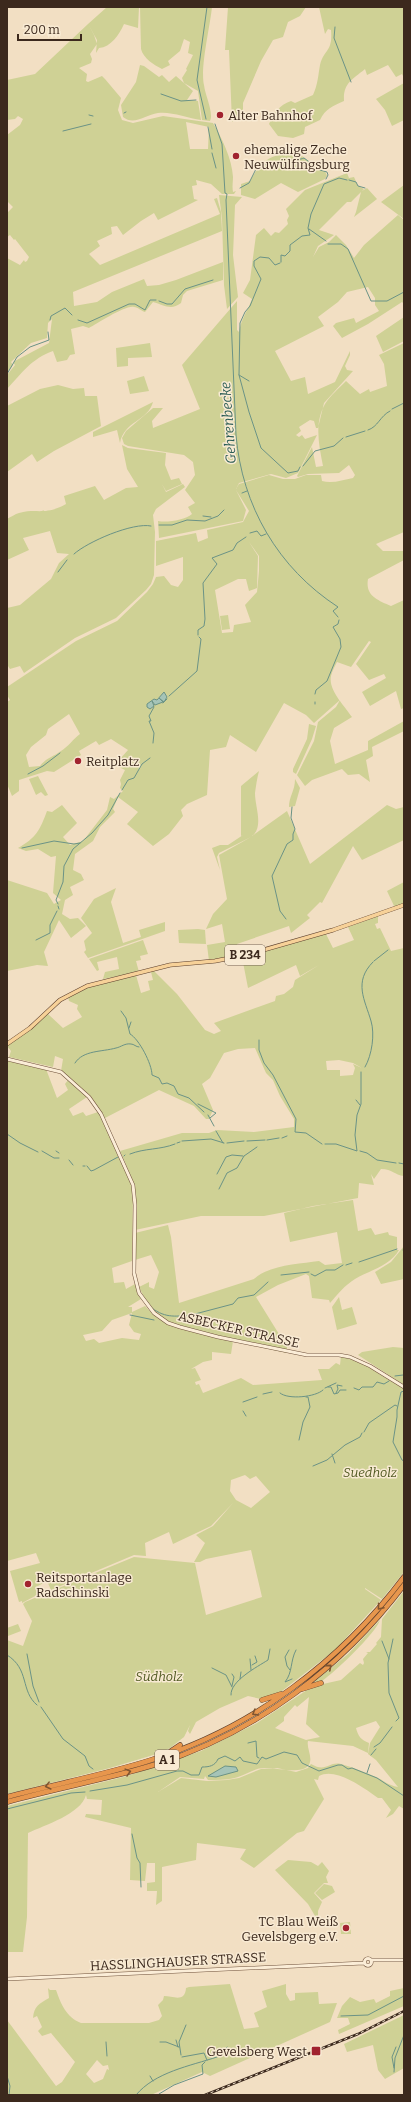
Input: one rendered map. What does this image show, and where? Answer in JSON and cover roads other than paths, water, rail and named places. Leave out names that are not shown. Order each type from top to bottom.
[{"type":"highway","name":"A 1","points":[[7,1797],[160,1757],[231,1727],[288,1692],[345,1645],[404,1577]]},
{"type":"highway","name":"A 1","points":[[7,1802],[151,1766],[198,1749],[254,1720],[298,1690],[344,1654],[391,1603],[404,1585]]},
{"type":"highway","points":[[382,1618],[391,1603]]},
{"type":"highway","points":[[298,1690],[321,1683]]},
{"type":"highway","points":[[262,1700],[288,1692]]},
{"type":"highway","points":[[160,1757],[180,1745]]},
{"type":"main road","name":"B 234","points":[[7,1044],[30,1028],[60,1000],[87,986],[170,965],[226,959],[333,930],[404,905]]},
{"type":"main road","name":"ASBECKER STRASSE","points":[[7,1058],[54,1070],[71,1080],[96,1105],[130,1177],[135,1194],[134,1273],[139,1293],[154,1313],[168,1323],[180,1328],[307,1354],[339,1355],[350,1357],[370,1366],[404,1387]]},
{"type":"main road","points":[[371,1962],[368,1966],[364,1962],[367,1959],[371,1962],[404,1960]]},
{"type":"main road","name":"HASSLINGHAUSER STRASSE","points":[[7,1979],[364,1962]]},
{"type":"waterway","points":[[206,119],[197,80],[207,7]]},
{"type":"waterway","points":[[335,27],[334,38],[351,82]]},
{"type":"waterway","points":[[161,94],[181,101],[196,100]]},
{"type":"waterway","points":[[89,115],[93,116]]},
{"type":"waterway","points":[[63,131],[91,124]]},
{"type":"waterway","name":"Gehrenbecke","points":[[215,124],[222,144],[225,193],[227,194],[226,200],[236,435],[246,486],[255,510],[267,533],[281,554],[298,574],[338,607],[333,611],[338,617]]},
{"type":"waterway","points":[[208,127],[212,149]]},
{"type":"waterway","points":[[212,153],[216,168]]},
{"type":"waterway","points":[[240,188],[249,183],[256,169],[262,168],[262,164],[278,165],[304,158],[320,170],[327,172],[328,175],[326,179]]},
{"type":"waterway","points":[[281,262],[281,255],[285,256],[290,251],[290,245],[302,236],[310,235],[308,228],[311,214],[324,184],[339,178],[347,180]]},
{"type":"waterway","points":[[349,180],[356,182],[358,186],[365,188]]},
{"type":"waterway","points":[[309,229],[326,241]]},
{"type":"waterway","points":[[328,244],[341,244],[348,249],[371,301],[387,301],[404,292]]},
{"type":"waterway","points":[[280,263],[275,265],[269,258],[260,257],[254,261],[254,266],[261,279],[250,306],[245,312],[240,323],[239,375],[261,448],[288,473],[298,471],[300,467]]},
{"type":"waterway","points":[[159,301],[172,304],[185,289],[213,280]]},
{"type":"waterway","points":[[78,320],[87,323],[129,304],[135,304],[145,310],[150,300],[156,300]]},
{"type":"waterway","points":[[50,320],[51,316],[65,308],[72,315]]},
{"type":"waterway","points":[[7,374],[17,357],[30,347],[49,340],[48,332]]},
{"type":"waterway","points":[[239,375],[249,381]]},
{"type":"waterway","points":[[392,409],[404,403]]},
{"type":"waterway","points":[[368,430],[371,429],[390,411]]},
{"type":"waterway","points":[[346,437],[365,431]]},
{"type":"waterway","points":[[303,466],[315,451],[334,446],[343,438]]},
{"type":"waterway","name":"Gehrenbecke","points":[[242,493],[247,491]]},
{"type":"waterway","points":[[159,525],[172,525],[187,520],[205,521],[218,516],[224,510]]},
{"type":"waterway","points":[[203,516],[211,517]]},
{"type":"waterway","points":[[74,554],[89,544],[111,534],[133,527],[151,526]]},
{"type":"waterway","points":[[250,533],[257,531],[261,536],[266,534]]},
{"type":"waterway","points":[[198,635],[198,630],[204,626],[205,619],[203,583],[217,564],[212,558],[233,550],[237,543],[246,537]]},
{"type":"waterway","points":[[58,572],[67,560]]},
{"type":"waterway","name":"Gehrenbecke","points":[[315,694],[316,690],[327,681],[341,647],[340,639],[333,627],[338,624],[339,620]]},
{"type":"waterway","points":[[169,696],[197,671],[201,639],[199,637]]},
{"type":"waterway","points":[[163,703],[167,699]]},
{"type":"waterway","points":[[153,743],[154,733],[149,721],[151,721],[149,716],[154,707]]},
{"type":"waterway","points":[[28,774],[43,766],[60,753]]},
{"type":"waterway","points":[[122,790],[128,780],[134,778],[142,764],[150,758]]},
{"type":"waterway","points":[[58,904],[56,900],[63,882],[64,866],[73,849],[92,833],[108,815],[120,793]]},
{"type":"waterway","points":[[286,919],[280,911],[272,876],[287,844],[293,840],[295,829],[291,818],[292,807]]},
{"type":"waterway","points":[[22,848],[54,841],[74,844],[80,843]]},
{"type":"waterway","points":[[36,940],[50,933],[50,925],[57,911]]},
{"type":"waterway","points":[[374,961],[388,950]]},
{"type":"waterway","points":[[365,1067],[371,1051],[373,1032],[362,991],[362,984],[363,977],[373,962]]},
{"type":"waterway","points":[[121,1011],[126,1018],[130,1034],[141,1046],[150,1065],[152,1075],[159,1078],[162,1084],[167,1083],[174,1086],[178,1094],[189,1098],[204,1112]]},
{"type":"waterway","points":[[129,1028],[131,1022]]},
{"type":"waterway","points":[[259,1040],[259,1050],[264,1063],[273,1075],[296,1119],[295,1132],[306,1133],[322,1144]]},
{"type":"waterway","points":[[75,1063],[78,1059],[93,1052],[116,1048],[127,1044],[132,1044],[139,1047]]},
{"type":"waterway","points":[[325,1144],[336,1144],[357,1151],[355,1135],[357,1115],[361,1104],[361,1072]]},
{"type":"waterway","points":[[356,1100],[360,1105]]},
{"type":"waterway","points":[[198,1104],[216,1113],[210,1118]]},
{"type":"waterway","points":[[208,1115],[214,1126]]},
{"type":"waterway","points":[[216,1131],[223,1143]]},
{"type":"waterway","points":[[7,1134],[20,1143],[38,1152]]},
{"type":"waterway","points":[[282,1138],[287,1136]]},
{"type":"waterway","points":[[267,1140],[279,1138]]},
{"type":"waterway","points":[[182,1141],[211,1139],[224,1143]]},
{"type":"waterway","points":[[247,1141],[265,1140]]},
{"type":"waterway","points":[[227,1143],[244,1141]]},
{"type":"waterway","points":[[130,1154],[175,1144]]},
{"type":"waterway","points":[[219,1189],[227,1173],[237,1168],[244,1156],[257,1147]]},
{"type":"waterway","points":[[42,1151],[54,1158],[59,1158]]},
{"type":"waterway","points":[[360,1151],[367,1153],[377,1160],[396,1163]]},
{"type":"waterway","points":[[217,1174],[226,1157],[232,1155],[243,1156]]},
{"type":"waterway","points":[[87,1166],[91,1171],[118,1157]]},
{"type":"waterway","points":[[69,1160],[73,1165]]},
{"type":"waterway","points":[[399,1163],[404,1164]]},
{"type":"waterway","points":[[359,1262],[397,1249]]},
{"type":"waterway","points":[[346,1265],[352,1263]]},
{"type":"waterway","points":[[311,1274],[315,1276],[326,1270],[335,1270],[343,1265]]},
{"type":"waterway","points":[[281,1275],[309,1272]]},
{"type":"waterway","points":[[195,1314],[233,1304],[238,1298],[254,1295],[268,1282]]},
{"type":"waterway","points":[[152,1308],[157,1312],[167,1315],[193,1315]]},
{"type":"waterway","points":[[130,1315],[154,1320]]},
{"type":"waterway","points":[[395,1376],[403,1375]]},
{"type":"waterway","points":[[354,1388],[359,1390],[362,1387],[373,1387],[377,1382],[384,1384],[389,1381]]},
{"type":"waterway","points":[[325,1388],[336,1383]]},
{"type":"waterway","points":[[336,1393],[338,1389],[337,1385],[342,1386]]},
{"type":"waterway","points":[[328,1387],[331,1387],[334,1394],[338,1393],[340,1390],[346,1390]]},
{"type":"waterway","points":[[280,1393],[289,1396],[302,1397],[323,1390]]},
{"type":"waterway","points":[[404,1391],[401,1392],[397,1410],[393,1442],[402,1460],[404,1461]]},
{"type":"waterway","points":[[263,1394],[272,1392]]},
{"type":"waterway","points":[[243,1402],[257,1397]]},
{"type":"waterway","points":[[299,1440],[303,1422],[310,1407],[308,1397],[306,1397]]},
{"type":"waterway","points":[[364,1432],[369,1423],[395,1405],[397,1406]]},
{"type":"waterway","points":[[243,1411],[246,1416]]},
{"type":"waterway","points":[[313,1466],[327,1460],[345,1445],[360,1437],[362,1433]]},
{"type":"waterway","points":[[332,1454],[335,1463]]},
{"type":"waterway","points":[[393,1639],[388,1663],[389,1693],[399,1718],[396,1721]]},
{"type":"waterway","points":[[382,1641],[389,1659]]},
{"type":"waterway","points":[[231,1695],[232,1690],[239,1680],[251,1670],[268,1660],[270,1649]]},
{"type":"waterway","points":[[289,1650],[285,1657],[287,1666],[290,1670]]},
{"type":"waterway","points":[[292,1679],[285,1682],[288,1678],[296,1650]]},
{"type":"waterway","points":[[27,1654],[33,1686],[39,1702]]},
{"type":"waterway","points":[[7,1655],[19,1667],[28,1693],[37,1705]]},
{"type":"waterway","points":[[252,1665],[257,1662],[255,1656]]},
{"type":"waterway","points":[[250,1659],[251,1670]]},
{"type":"waterway","points":[[212,1668],[226,1675],[232,1687]]},
{"type":"waterway","points":[[240,1679],[241,1672]]},
{"type":"waterway","points":[[232,1674],[234,1677],[232,1686]]},
{"type":"waterway","points":[[41,1707],[63,1739],[85,1756],[89,1766],[93,1769]]},
{"type":"waterway","points":[[374,1747],[380,1743],[392,1727]]},
{"type":"waterway","points":[[248,1743],[256,1741],[257,1757],[259,1758]]},
{"type":"waterway","points":[[371,1755],[376,1749]]},
{"type":"waterway","points":[[90,1791],[127,1785],[177,1771],[183,1771],[191,1775],[199,1775],[202,1767],[212,1766],[218,1759],[225,1756],[235,1761],[240,1757],[243,1761],[257,1764],[262,1757],[266,1759],[284,1752],[297,1755],[302,1763],[319,1771],[338,1765],[342,1765],[348,1769],[352,1768],[377,1778],[404,1796]]},
{"type":"waterway","points":[[367,1773],[370,1764]]},
{"type":"waterway","points":[[7,1809],[71,1793],[85,1792]]},
{"type":"waterway","points":[[132,1834],[137,1858],[140,1863],[141,1887]]},
{"type":"waterway","points":[[341,2016],[368,2015],[404,1996]]},
{"type":"waterway","points":[[181,2055],[179,2042],[186,2025]]},
{"type":"waterway","points":[[394,2072],[395,2058],[404,2035]]},
{"type":"waterway","points":[[176,2040],[178,2047]]},
{"type":"waterway","points":[[106,2042],[107,2056]]},
{"type":"waterway","points":[[160,2042],[166,2042],[179,2047]]},
{"type":"waterway","points":[[219,2056],[227,2047]]},
{"type":"waterway","points":[[394,2068],[392,2057],[396,2047]]},
{"type":"waterway","points":[[182,2057],[204,2053],[207,2060]]},
{"type":"waterway","points":[[136,2095],[144,2087],[163,2075],[217,2057]]},
{"type":"waterway","points":[[159,2094],[174,2085],[203,2074],[202,2065],[205,2062]]},
{"type":"waterway","points":[[7,2076],[10,2086],[9,2095]]},
{"type":"waterway","points":[[150,2076],[153,2081]]},
{"type":"railway","points":[[205,2095],[358,2034],[404,2011]]},
{"type":"place","name":"Alter Bahnhof","points":[[220,115]]},
{"type":"place","name":"ehemalige Zeche Neuwülfingsburg","points":[[236,156]]},
{"type":"place","name":"Reitplatz","points":[[78,761]]},
{"type":"place","name":"Reitsportanlage Radschinski","points":[[28,1584]]},
{"type":"place","name":"TC Blau Weiß Gevelsbgerg e.V.","points":[[346,1928]]},
{"type":"place","name":"Gevelsberg West","points":[[316,2051]]},
{"type":"park label","name":"Suedholz","points":[[370,1472]]},
{"type":"park label","name":"Südholz","points":[[159,1676]]}]
